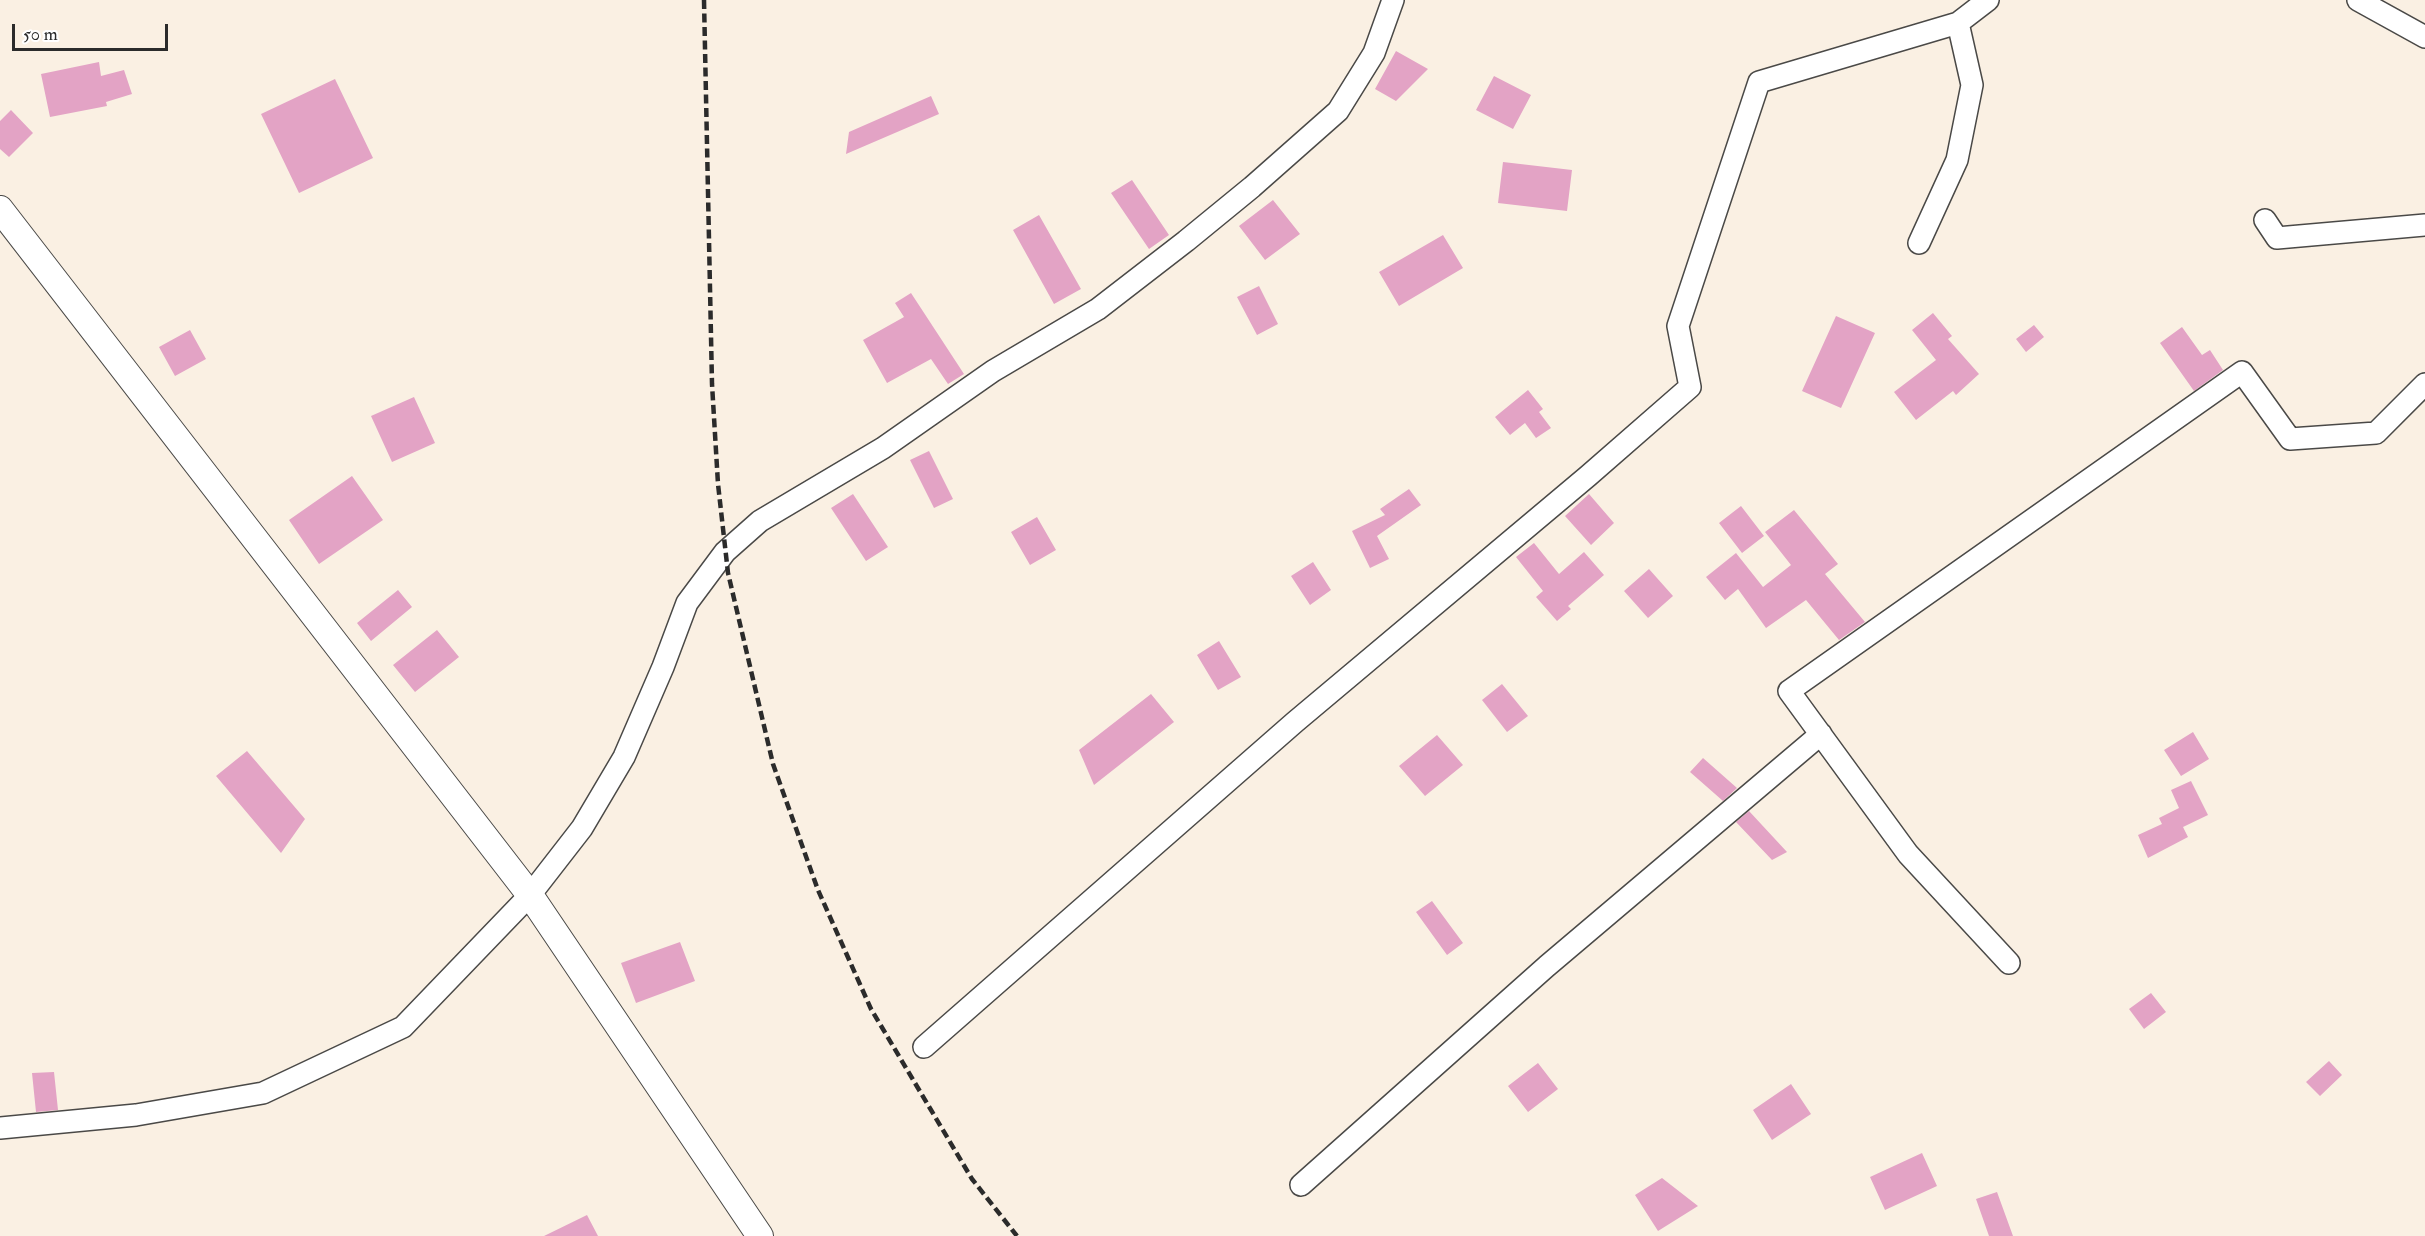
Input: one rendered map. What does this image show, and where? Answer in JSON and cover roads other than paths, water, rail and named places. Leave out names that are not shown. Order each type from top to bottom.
[{"type":"main road","points":[[0,209],[530,894],[760,1236]]},
{"type":"street","points":[[0,1128],[136,1115],[264,1093],[403,1027],[530,894],[582,828],[624,757],[663,668],[687,603],[725,552],[760,521],[883,448],[993,371],[1098,309],[1252,187],[1338,111],[1374,53],[1393,0]]},
{"type":"street","points":[[924,1047],[1295,722],[1690,387],[1678,326],[1759,82],[1958,23],[1988,0]]},
{"type":"street","points":[[2358,0],[2425,37]]},
{"type":"street","points":[[1919,243],[1957,160],[1972,85],[1958,23]]},
{"type":"street","points":[[2265,220],[2277,238],[2425,225]]},
{"type":"street","points":[[2008,963],[1908,854],[1789,692],[2242,372],[2290,439],[2376,433],[2425,384]]},
{"type":"street","points":[[1301,1185],[1547,966],[1821,734]]},
{"type":"railway","points":[[704,0],[712,384],[718,484],[728,573],[773,764],[818,890],[871,1009],[972,1179],[1017,1236]]}]
